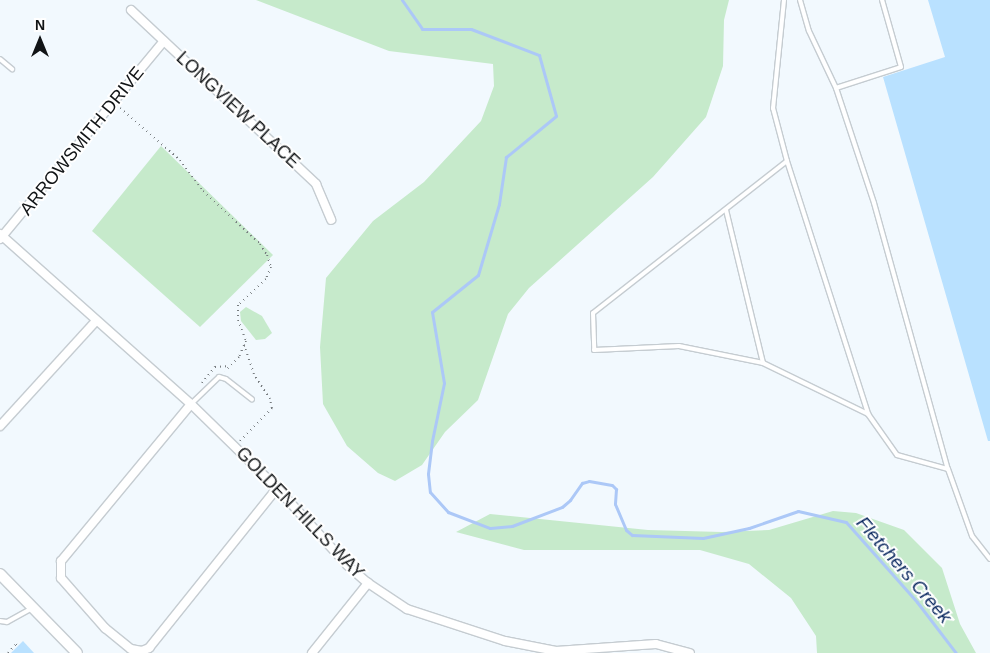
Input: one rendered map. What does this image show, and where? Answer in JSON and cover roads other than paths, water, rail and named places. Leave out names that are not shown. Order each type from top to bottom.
[{"type":"street","name":"LONGVIEW PLACE","points":[[131,10],[316,184],[331,220]]},
{"type":"street","name":"ARROWSMITH DRIVE","points":[[1,237],[164,41]]},
{"type":"street","name":"GOLDEN HILLS WAY","points":[[1,237],[191,404],[277,488],[347,565],[368,583],[407,609],[504,642],[556,651],[656,644],[690,653]]},
{"type":"street","points":[[0,426],[96,321]]},
{"type":"street","points":[[191,404],[62,560],[61,578],[105,628],[131,649],[142,651],[149,648],[277,488]]},
{"type":"street","points":[[0,574],[77,653]]},
{"type":"street","points":[[312,653],[368,583]]},
{"type":"lane","points":[[784,0],[773,108],[787,161],[868,414],[896,456],[948,469]]},
{"type":"lane","points":[[800,0],[809,31],[836,88],[874,203],[948,469],[972,536],[990,559]]},
{"type":"lane","points":[[836,88],[901,67],[882,0]]},
{"type":"lane","points":[[0,59],[12,69]]},
{"type":"lane","points":[[787,161],[593,313],[594,350],[679,346],[763,363],[868,414]]},
{"type":"lane","points":[[726,210],[763,363]]},
{"type":"lane","points":[[191,404],[215,379],[222,378],[252,399]]},
{"type":"lane","points":[[0,621],[7,622],[33,607]]},
{"type":"waterway","name":"Fletchers Creek","points":[[402,0],[422,29],[471,29],[539,55],[556,116],[506,157],[499,204],[478,275],[432,312],[444,383],[432,441],[428,474],[430,492],[448,512],[490,528],[512,526],[562,507],[570,500],[582,483],[589,481],[612,485],[616,489],[615,504],[626,530],[632,535],[703,538],[749,528],[798,511],[846,522],[917,602],[956,653]]}]
